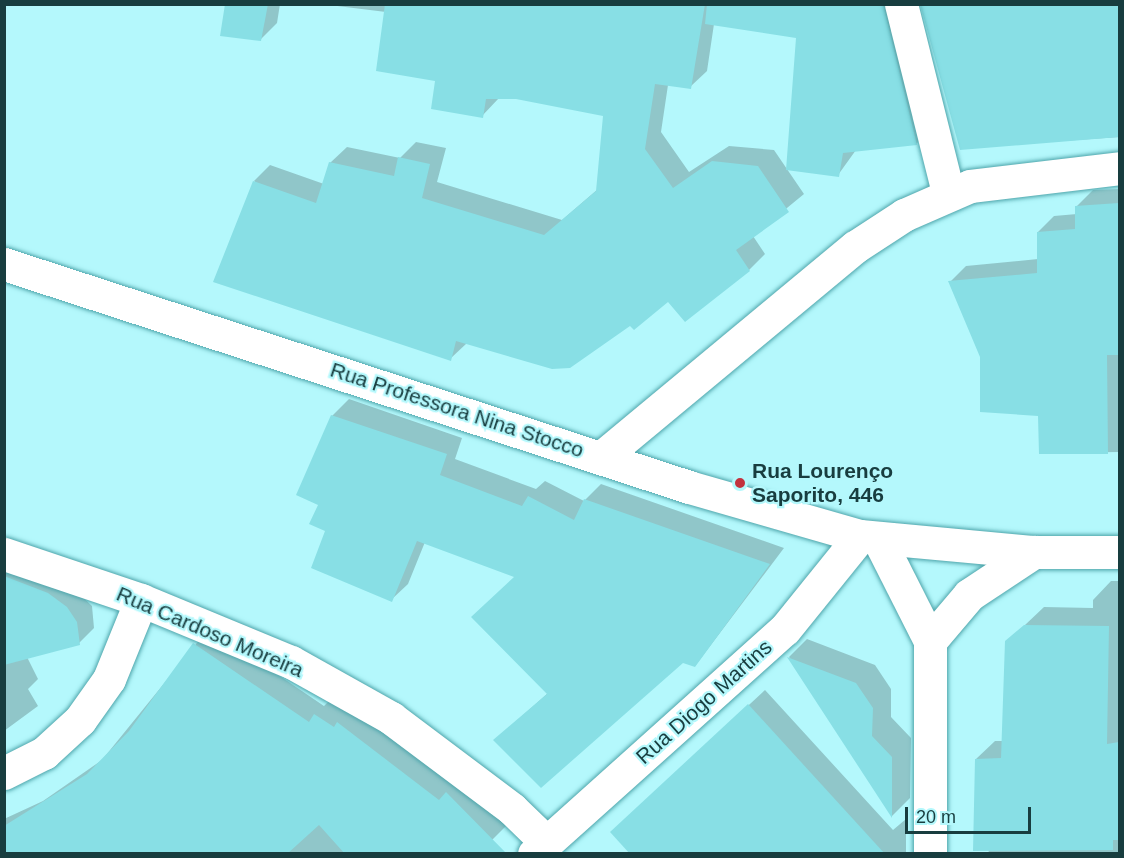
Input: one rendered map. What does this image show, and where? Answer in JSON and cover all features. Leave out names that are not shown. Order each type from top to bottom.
[{"type":"street","points":[[901,4],[948,192]]},
{"type":"street","name":"Rua Professora Nina Stocco","points":[[4,264],[602,457],[855,247],[948,192],[1031,175],[1119,168]]},
{"type":"street","points":[[602,457],[870,538],[1034,552],[1119,552]]},
{"type":"street","points":[[870,538],[930,641],[930,854]]},
{"type":"street","name":"Rua Diogo Martins","points":[[540,848],[785,629],[870,538]]},
{"type":"street","points":[[930,641],[969,595],[1034,552]]},
{"type":"street","name":"Rua Cardoso Moreira","points":[[4,554],[141,600],[291,662],[391,718],[496,796],[540,848]]},
{"type":"street","points":[[4,773],[44,753],[80,720],[109,679],[141,600]]},
{"type":"building","points":[[225,4],[268,4],[261,41],[220,36]]},
{"type":"building","points":[[385,4],[705,4],[691,89],[655,84],[645,149],[673,188],[712,161],[758,166],[789,212],[736,250],[750,271],[685,322],[668,302],[634,330],[630,326],[570,368],[552,369],[456,341],[451,361],[213,282],[253,181],[316,203],[329,162],[394,176],[398,157],[430,164],[422,198],[544,235],[596,191],[603,116],[516,99],[486,99],[483,118],[431,109],[435,81],[376,71]]},
{"type":"building","points":[[707,4],[883,4],[917,145],[843,153],[839,177],[786,170],[796,38],[705,24]]},
{"type":"building","points":[[920,4],[1119,4],[1119,137],[960,150]]},
{"type":"building","points":[[1119,203],[1119,355],[1107,355],[1108,454],[1039,454],[1038,416],[980,412],[980,357],[948,281],[1037,273],[1037,232],[1075,229],[1075,206]]},
{"type":"building","points":[[331,415],[447,454],[440,475],[522,506],[528,496],[574,520],[584,499],[770,564],[695,667],[683,663],[541,788],[493,740],[547,694],[471,617],[514,577],[417,541],[392,602],[311,568],[325,531],[309,524],[318,505],[296,495]]},
{"type":"building","points":[[4,576],[48,593],[67,607],[77,622],[80,645],[4,665]]},
{"type":"building","points":[[1024,625],[1109,626],[1107,744],[1119,742],[1119,840],[1113,840],[1113,850],[973,851],[975,759],[1001,758],[1005,641]]},
{"type":"building","points":[[193,643],[309,722],[314,714],[334,727],[337,722],[439,800],[446,792],[507,854],[345,854],[319,825],[287,854],[4,854],[4,826],[87,774],[129,731]]},
{"type":"building","points":[[787,657],[856,683],[873,708],[872,736],[892,757],[892,818]]},
{"type":"building","points":[[748,704],[885,854],[630,854],[610,832]]},
{"type":"place","name":"Rua Lourenço Saporito, 446","points":[[740,483]]}]
